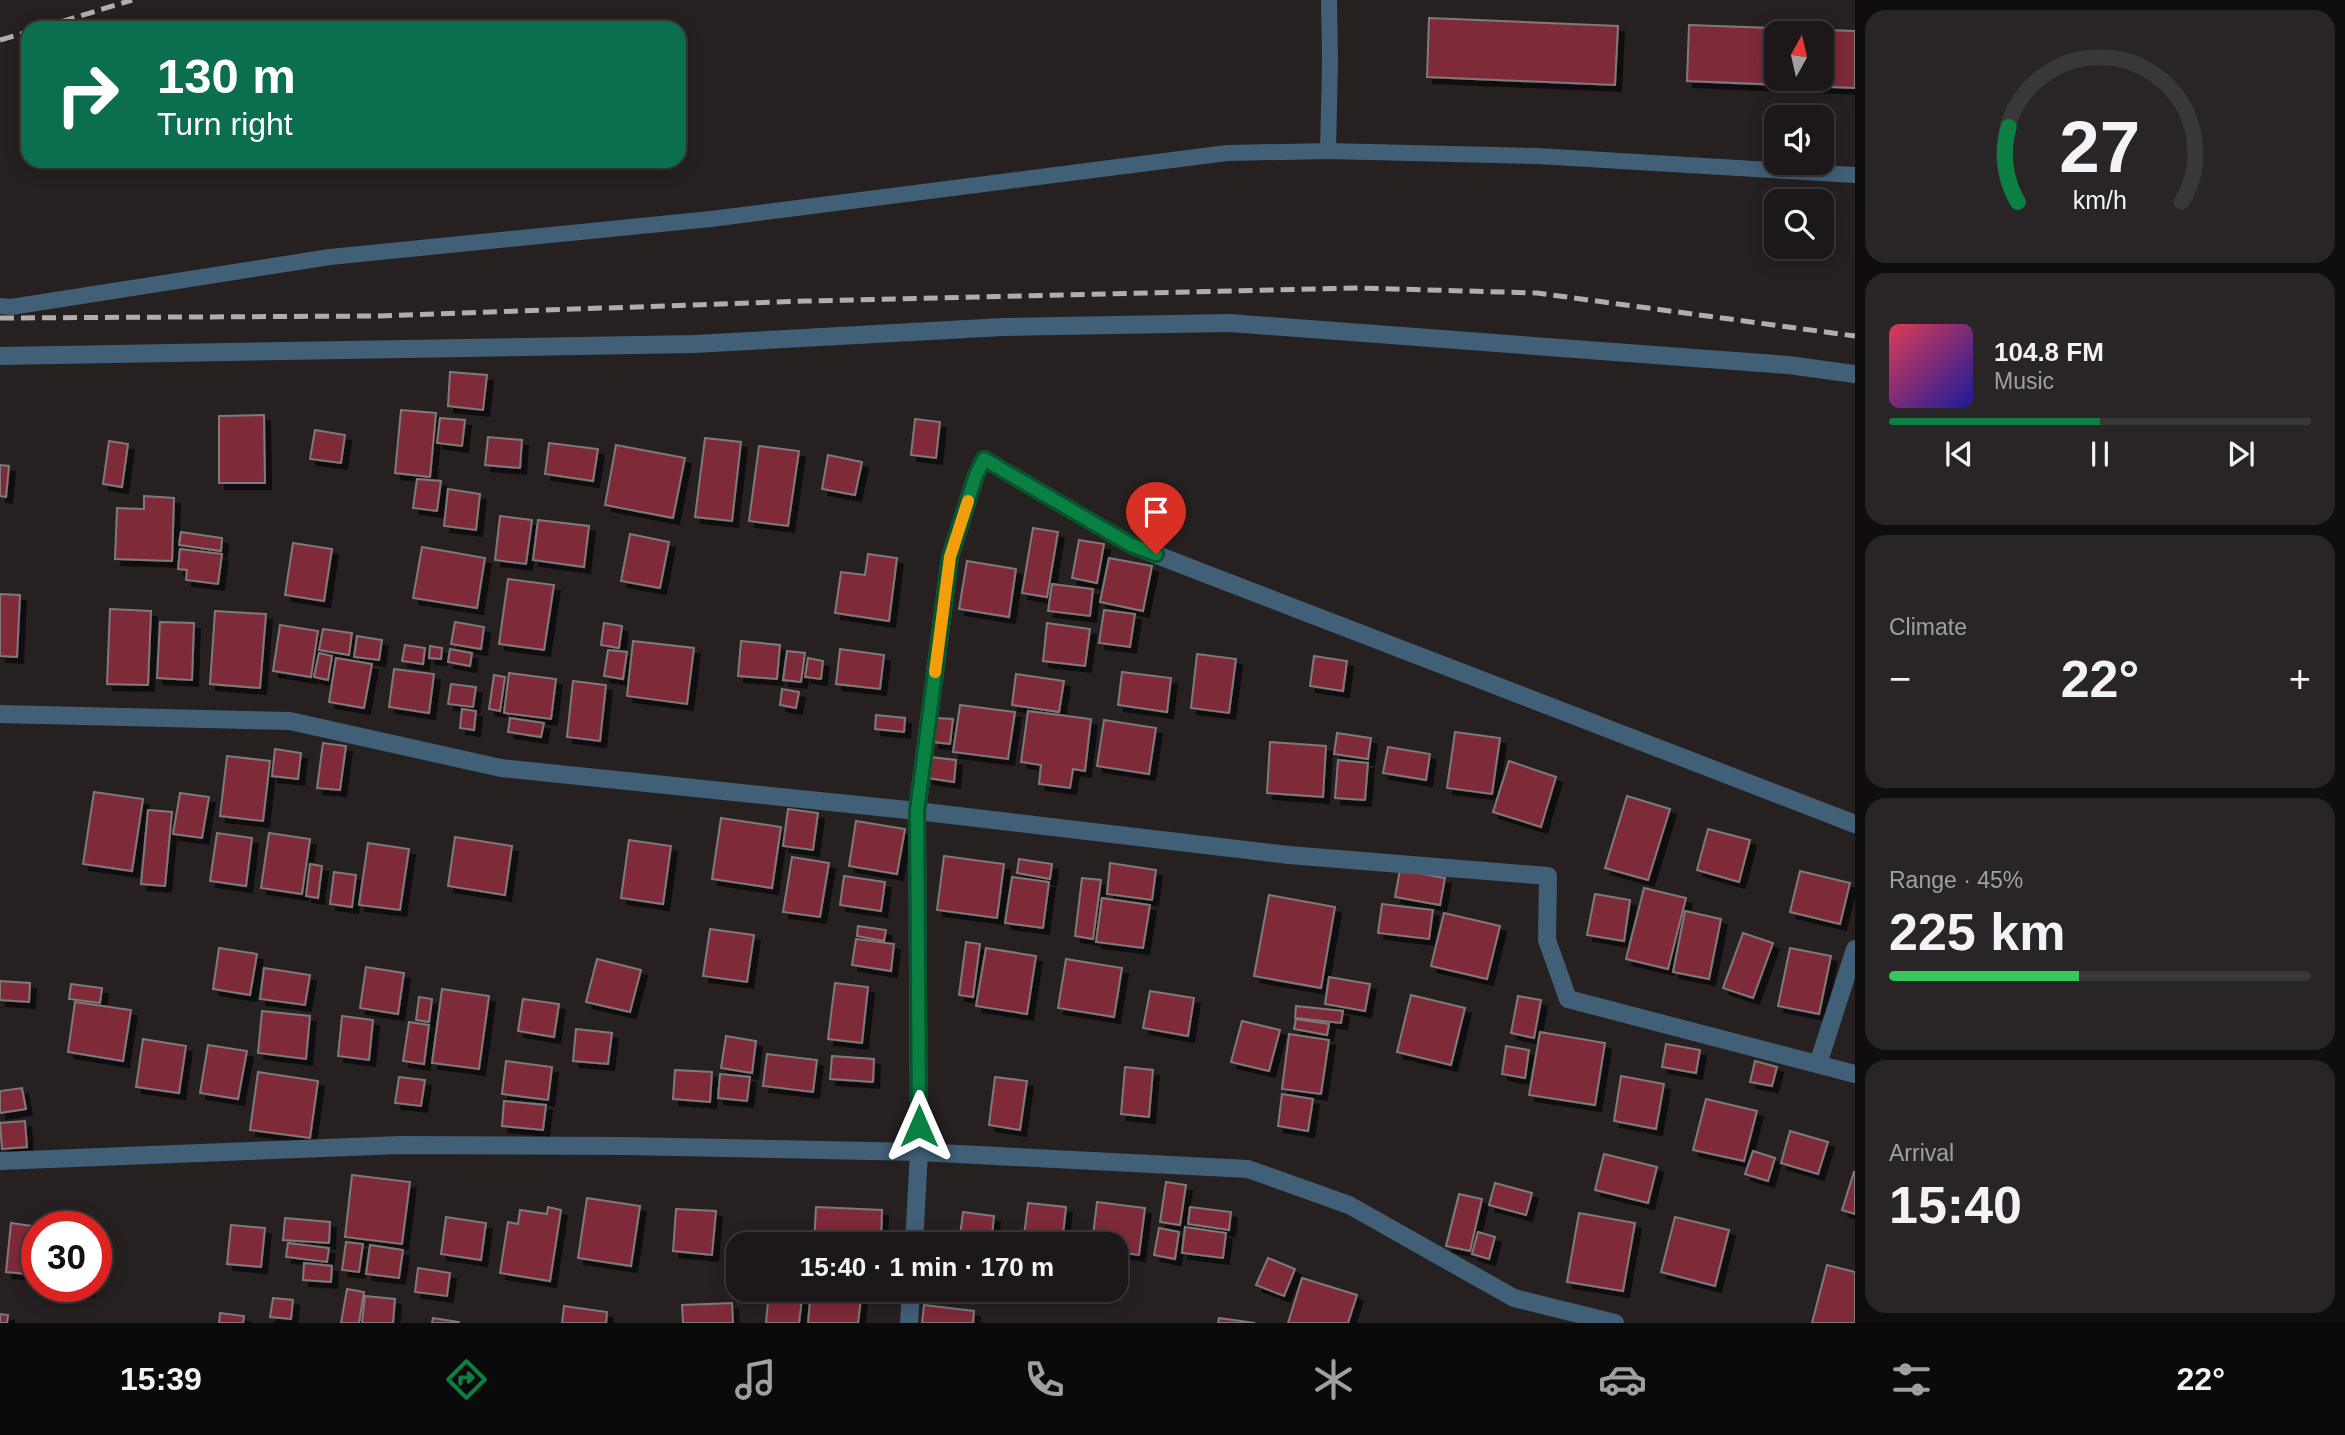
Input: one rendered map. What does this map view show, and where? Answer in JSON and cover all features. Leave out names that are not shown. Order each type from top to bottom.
[{"type":"street","points":[[0,356],[694,344],[1003,327],[1229,323],[1788,365],[1855,374]]},
{"type":"street","points":[[915,1232],[919,1152],[917,811],[950,557],[976,475],[984,459],[1131,545],[1855,824]]},
{"type":"street","points":[[0,714],[290,721],[501,768],[917,811],[1289,855],[1548,876],[1547,940],[1568,999],[1855,1074]]},
{"type":"street","points":[[1818,1064],[1855,949]]},
{"type":"street","points":[[0,1161],[401,1145],[625,1146],[919,1152],[1248,1168],[1349,1205],[1514,1298],[1615,1323]]},
{"type":"street","points":[[909,1323],[910,1302]]},
{"type":"lane","points":[[1328,151],[1329,0]]},
{"type":"lane","points":[[0,306],[11,307],[330,257],[711,219],[1227,153],[1328,151],[1536,156],[1855,175]]},
{"type":"building","points":[[1429,18],[1618,26],[1615,85],[1427,77]]},
{"type":"building","points":[[1689,25],[1764,28],[1764,84],[1687,81]]},
{"type":"building","points":[[1834,30],[1855,31],[1855,88],[1834,87]]},
{"type":"building","points":[[450,372],[487,375],[483,410],[448,406]]},
{"type":"building","points":[[401,410],[436,413],[430,477],[395,473]]},
{"type":"building","points":[[264,415],[265,483],[219,483],[219,416]]},
{"type":"building","points":[[440,418],[465,420],[462,446],[437,443]]},
{"type":"building","points":[[915,419],[940,422],[936,458],[911,455]]},
{"type":"building","points":[[315,430],[345,435],[341,463],[310,459]]},
{"type":"building","points":[[488,437],[522,440],[520,468],[485,465]]},
{"type":"building","points":[[705,438],[741,442],[732,521],[695,517]]},
{"type":"building","points":[[109,441],[128,444],[122,487],[103,484]]},
{"type":"building","points":[[549,443],[598,449],[593,481],[545,474]]},
{"type":"building","points":[[616,445],[685,458],[673,518],[605,505]]},
{"type":"building","points":[[759,446],[799,451],[788,526],[749,521]]},
{"type":"building","points":[[828,455],[862,462],[855,495],[822,489]]},
{"type":"building","points":[[0,465],[9,466],[6,497],[0,496]]},
{"type":"building","points":[[417,479],[441,481],[437,511],[413,508]]},
{"type":"building","points":[[448,489],[480,494],[476,530],[444,526]]},
{"type":"building","points":[[144,496],[174,498],[172,561],[115,559],[117,508],[144,509]]},
{"type":"building","points":[[500,516],[532,520],[526,564],[495,560]]},
{"type":"building","points":[[538,520],[589,526],[584,567],[533,560]]},
{"type":"building","points":[[1033,528],[1058,532],[1047,597],[1022,593]]},
{"type":"building","points":[[181,532],[222,538],[221,551],[179,545]]},
{"type":"building","points":[[630,534],[669,542],[660,588],[621,581]]},
{"type":"building","points":[[1079,540],[1104,544],[1097,583],[1072,578]]},
{"type":"building","points":[[293,543],[332,549],[324,601],[285,595]]},
{"type":"building","points":[[422,547],[485,558],[477,608],[413,598]]},
{"type":"building","points":[[180,549],[222,554],[218,584],[186,580],[187,570],[178,569]]},
{"type":"building","points":[[868,554],[897,558],[889,621],[835,613],[841,572],[865,575]]},
{"type":"building","points":[[1109,558],[1152,566],[1143,611],[1100,602]]},
{"type":"building","points":[[967,561],[1016,569],[1009,617],[959,609]]},
{"type":"building","points":[[508,579],[554,585],[544,650],[499,644]]},
{"type":"building","points":[[1052,584],[1093,589],[1090,616],[1048,611]]},
{"type":"building","points":[[0,594],[20,595],[17,657],[0,656]]},
{"type":"building","points":[[110,609],[151,611],[148,685],[107,684]]},
{"type":"building","points":[[1104,610],[1135,614],[1130,647],[1099,643]]},
{"type":"building","points":[[215,611],[266,614],[260,688],[210,684]]},
{"type":"building","points":[[160,622],[194,623],[192,680],[157,678]]},
{"type":"building","points":[[455,622],[484,627],[481,649],[451,644]]},
{"type":"building","points":[[604,623],[622,626],[619,648],[601,645]]},
{"type":"building","points":[[1047,623],[1090,629],[1085,666],[1043,661]]},
{"type":"building","points":[[280,625],[318,631],[311,677],[273,671]]},
{"type":"building","points":[[323,629],[352,633],[349,655],[319,650]]},
{"type":"building","points":[[357,636],[382,640],[379,660],[354,657]]},
{"type":"building","points":[[633,641],[694,648],[687,704],[627,696]]},
{"type":"building","points":[[741,641],[780,645],[777,679],[738,676]]},
{"type":"building","points":[[405,645],[425,648],[423,664],[402,661]]},
{"type":"building","points":[[430,646],[442,648],[441,659],[429,658]]},
{"type":"building","points":[[450,649],[472,653],[470,666],[448,662]]},
{"type":"building","points":[[840,649],[884,655],[880,689],[836,684]]},
{"type":"building","points":[[608,650],[627,652],[623,679],[604,676]]},
{"type":"building","points":[[787,651],[805,653],[801,682],[783,680]]},
{"type":"building","points":[[319,653],[332,656],[328,680],[314,677]]},
{"type":"building","points":[[1197,654],[1236,659],[1229,713],[1191,708]]},
{"type":"building","points":[[1314,656],[1347,661],[1343,691],[1310,686]]},
{"type":"building","points":[[336,658],[372,664],[364,708],[329,702]]},
{"type":"building","points":[[808,658],[823,661],[821,679],[805,677]]},
{"type":"building","points":[[394,669],[434,674],[429,713],[389,707]]},
{"type":"building","points":[[1122,672],[1171,678],[1167,712],[1118,705]]},
{"type":"building","points":[[509,673],[556,679],[551,719],[504,713]]},
{"type":"building","points":[[1016,674],[1064,681],[1059,712],[1012,705]]},
{"type":"building","points":[[494,675],[505,677],[500,711],[489,709]]},
{"type":"building","points":[[573,681],[606,685],[600,741],[567,737]]},
{"type":"building","points":[[451,684],[476,687],[473,707],[448,704]]},
{"type":"building","points":[[782,689],[799,692],[796,708],[780,705]]},
{"type":"building","points":[[960,705],[1015,712],[1008,759],[953,752]]},
{"type":"building","points":[[462,709],[476,711],[474,730],[460,728]]},
{"type":"building","points":[[1028,711],[1091,719],[1085,771],[1073,769],[1070,788],[1039,784],[1041,765],[1021,762]]},
{"type":"building","points":[[876,715],[905,718],[904,732],[875,729]]},
{"type":"building","points":[[510,718],[544,723],[541,737],[508,732]]},
{"type":"building","points":[[936,718],[953,719],[950,744],[933,742]]},
{"type":"building","points":[[1104,720],[1156,728],[1149,774],[1097,766]]},
{"type":"building","points":[[1455,732],[1500,738],[1492,794],[1447,788]]},
{"type":"building","points":[[1337,733],[1371,738],[1368,759],[1334,754]]},
{"type":"building","points":[[1270,742],[1326,746],[1323,797],[1267,793]]},
{"type":"building","points":[[323,743],[346,746],[340,790],[317,788]]},
{"type":"building","points":[[1388,747],[1430,754],[1426,780],[1383,773]]},
{"type":"building","points":[[275,749],[301,753],[298,779],[272,776]]},
{"type":"building","points":[[227,756],[270,761],[263,821],[220,816]]},
{"type":"building","points":[[930,757],[956,760],[954,782],[927,778]]},
{"type":"building","points":[[1338,760],[1368,763],[1365,800],[1335,798]]},
{"type":"building","points":[[1509,761],[1556,777],[1541,827],[1493,812]]},
{"type":"building","points":[[94,792],[143,799],[132,871],[83,864]]},
{"type":"building","points":[[180,793],[209,797],[202,838],[173,834]]},
{"type":"building","points":[[1627,796],[1670,809],[1648,880],[1605,868]]},
{"type":"building","points":[[788,809],[818,813],[813,850],[783,846]]},
{"type":"building","points":[[148,810],[172,812],[165,886],[141,884]]},
{"type":"building","points":[[721,818],[781,827],[772,888],[712,879]]},
{"type":"building","points":[[856,821],[905,829],[897,874],[849,866]]},
{"type":"building","points":[[1708,829],[1750,840],[1739,882],[1697,870]]},
{"type":"building","points":[[217,833],[252,838],[246,886],[210,881]]},
{"type":"building","points":[[269,833],[310,839],[302,894],[261,888]]},
{"type":"building","points":[[455,837],[512,846],[505,895],[448,886]]},
{"type":"building","points":[[629,840],[671,846],[663,904],[621,898]]},
{"type":"building","points":[[368,843],[409,849],[400,910],[359,905]]},
{"type":"building","points":[[944,856],[1004,864],[997,918],[937,910]]},
{"type":"building","points":[[792,857],[829,863],[820,917],[783,912]]},
{"type":"building","points":[[1019,859],[1052,864],[1050,879],[1017,873]]},
{"type":"building","points":[[1110,863],[1156,870],[1152,900],[1107,894]]},
{"type":"building","points":[[310,864],[322,866],[318,898],[306,896]]},
{"type":"building","points":[[1400,870],[1445,878],[1440,905],[1395,897]]},
{"type":"building","points":[[1800,871],[1850,883],[1840,924],[1790,912]]},
{"type":"building","points":[[334,872],[356,875],[352,907],[330,904]]},
{"type":"building","points":[[844,876],[885,882],[881,911],[840,905]]},
{"type":"building","points":[[1012,877],[1049,882],[1043,928],[1005,923]]},
{"type":"building","points":[[1082,878],[1101,880],[1093,939],[1075,936]]},
{"type":"building","points":[[1644,888],[1686,898],[1668,969],[1626,959]]},
{"type":"building","points":[[1595,894],[1630,900],[1624,941],[1587,935]]},
{"type":"building","points":[[1269,895],[1335,907],[1321,988],[1254,976]]},
{"type":"building","points":[[1102,898],[1150,905],[1143,948],[1096,942]]},
{"type":"building","points":[[1382,904],[1433,910],[1429,939],[1378,933]]},
{"type":"building","points":[[1685,911],[1721,919],[1709,979],[1673,972]]},
{"type":"building","points":[[1444,913],[1500,926],[1487,979],[1431,966]]},
{"type":"building","points":[[858,926],[886,930],[884,941],[857,936]]},
{"type":"building","points":[[710,929],[754,935],[747,982],[703,976]]},
{"type":"building","points":[[1743,933],[1773,943],[1753,998],[1723,988]]},
{"type":"building","points":[[856,939],[894,944],[891,971],[852,965]]},
{"type":"building","points":[[966,942],[980,944],[973,997],[959,995]]},
{"type":"building","points":[[219,948],[257,954],[250,995],[213,989]]},
{"type":"building","points":[[986,948],[1036,956],[1027,1014],[976,1006]]},
{"type":"building","points":[[1790,948],[1831,956],[1819,1014],[1778,1006]]},
{"type":"building","points":[[597,959],[641,970],[630,1012],[586,1002]]},
{"type":"building","points":[[1066,959],[1122,968],[1114,1017],[1058,1008]]},
{"type":"building","points":[[366,967],[404,973],[398,1014],[360,1008]]},
{"type":"building","points":[[264,968],[310,975],[305,1005],[260,999]]},
{"type":"building","points":[[1329,977],[1370,984],[1365,1011],[1325,1004]]},
{"type":"building","points":[[0,981],[30,983],[29,1002],[0,1000]]},
{"type":"building","points":[[835,983],[868,987],[862,1043],[828,1039]]},
{"type":"building","points":[[71,984],[102,988],[100,1003],[69,999]]},
{"type":"building","points":[[442,989],[489,996],[479,1069],[432,1063]]},
{"type":"building","points":[[1150,991],[1194,998],[1188,1036],[1143,1028]]},
{"type":"building","points":[[1411,995],[1465,1008],[1451,1065],[1397,1052]]},
{"type":"building","points":[[1518,996],[1541,1000],[1534,1038],[1511,1033]]},
{"type":"building","points":[[419,997],[432,999],[429,1022],[416,1020]]},
{"type":"building","points":[[523,999],[559,1004],[554,1037],[518,1031]]},
{"type":"building","points":[[75,1002],[131,1010],[123,1061],[68,1052]]},
{"type":"building","points":[[1296,1006],[1343,1011],[1341,1023],[1295,1018]]},
{"type":"building","points":[[262,1011],[310,1016],[306,1059],[258,1053]]},
{"type":"building","points":[[342,1016],[373,1020],[369,1060],[338,1056]]},
{"type":"building","points":[[1296,1019],[1329,1024],[1327,1035],[1294,1029]]},
{"type":"building","points":[[1242,1021],[1280,1030],[1269,1071],[1231,1062]]},
{"type":"building","points":[[409,1022],[429,1025],[424,1064],[403,1061]]},
{"type":"building","points":[[576,1029],[612,1033],[608,1064],[573,1061]]},
{"type":"building","points":[[1540,1032],[1605,1043],[1595,1105],[1529,1095]]},
{"type":"building","points":[[1289,1034],[1329,1040],[1321,1094],[1282,1089]]},
{"type":"building","points":[[726,1036],[756,1041],[752,1073],[721,1068]]},
{"type":"building","points":[[143,1039],[186,1046],[179,1093],[136,1087]]},
{"type":"building","points":[[1666,1044],[1700,1050],[1696,1073],[1662,1067]]},
{"type":"building","points":[[208,1045],[247,1051],[238,1099],[200,1093]]},
{"type":"building","points":[[1506,1046],[1529,1050],[1525,1078],[1502,1074]]},
{"type":"building","points":[[767,1054],[817,1060],[813,1092],[763,1086]]},
{"type":"building","points":[[832,1056],[874,1059],[873,1082],[830,1079]]},
{"type":"building","points":[[506,1061],[552,1067],[548,1100],[502,1094]]},
{"type":"building","points":[[1755,1061],[1777,1067],[1772,1086],[1750,1082]]},
{"type":"building","points":[[1125,1067],[1153,1070],[1149,1117],[1121,1114]]},
{"type":"building","points":[[675,1070],[712,1072],[710,1102],[673,1099]]},
{"type":"building","points":[[258,1072],[318,1081],[310,1138],[250,1130]]},
{"type":"building","points":[[720,1074],[750,1077],[747,1101],[718,1098]]},
{"type":"building","points":[[1621,1076],[1664,1084],[1656,1129],[1614,1121]]},
{"type":"building","points":[[399,1077],[425,1080],[421,1106],[395,1103]]},
{"type":"building","points":[[995,1077],[1027,1081],[1020,1130],[989,1125]]},
{"type":"building","points":[[22,1088],[26,1109],[0,1113],[0,1091]]},
{"type":"building","points":[[1282,1094],[1313,1099],[1308,1131],[1278,1126]]},
{"type":"building","points":[[1706,1099],[1757,1111],[1744,1161],[1693,1150]]},
{"type":"building","points":[[504,1101],[546,1105],[543,1130],[502,1126]]},
{"type":"building","points":[[25,1121],[27,1147],[2,1149],[0,1123]]},
{"type":"building","points":[[1790,1131],[1828,1142],[1818,1174],[1781,1163]]},
{"type":"building","points":[[1753,1151],[1775,1158],[1768,1181],[1745,1174]]},
{"type":"building","points":[[1604,1154],[1657,1167],[1648,1203],[1595,1190]]},
{"type":"building","points":[[1855,1172],[1855,1214],[1842,1210]]},
{"type":"building","points":[[352,1175],[410,1182],[402,1244],[345,1237]]},
{"type":"building","points":[[1166,1182],[1186,1185],[1180,1225],[1160,1222]]},
{"type":"building","points":[[1495,1183],[1532,1193],[1526,1215],[1489,1205]]},
{"type":"building","points":[[1459,1194],[1482,1199],[1470,1251],[1446,1246]]},
{"type":"building","points":[[587,1198],[640,1206],[631,1266],[578,1258]]},
{"type":"building","points":[[1097,1202],[1145,1208],[1139,1255],[1128,1254],[1128,1232],[1093,1232]]},
{"type":"building","points":[[1028,1203],[1066,1207],[1063,1232],[1024,1232]]},
{"type":"building","points":[[548,1207],[561,1210],[550,1281],[500,1273],[508,1222],[518,1224],[520,1210],[547,1214]]},
{"type":"building","points":[[816,1207],[882,1210],[881,1232],[815,1232]]},
{"type":"building","points":[[1190,1207],[1231,1212],[1229,1230],[1188,1224]]},
{"type":"building","points":[[676,1209],[716,1211],[712,1255],[673,1251]]},
{"type":"building","points":[[963,1212],[994,1216],[992,1232],[960,1232]]},
{"type":"building","points":[[1579,1213],[1635,1223],[1623,1291],[1567,1282]]},
{"type":"building","points":[[446,1217],[486,1223],[481,1260],[441,1254]]},
{"type":"building","points":[[1675,1217],[1729,1230],[1715,1286],[1661,1272]]},
{"type":"building","points":[[285,1218],[330,1222],[329,1243],[283,1240]]},
{"type":"building","points":[[11,1223],[21,1224],[21,1273],[6,1272]]},
{"type":"building","points":[[231,1225],[265,1228],[261,1267],[227,1264]]},
{"type":"building","points":[[1185,1227],[1226,1233],[1223,1258],[1182,1253]]},
{"type":"building","points":[[1159,1228],[1179,1232],[1175,1259],[1154,1255]]},
{"type":"building","points":[[1478,1232],[1495,1237],[1489,1259],[1472,1254]]},
{"type":"building","points":[[346,1242],[363,1244],[359,1272],[342,1270]]},
{"type":"building","points":[[288,1243],[329,1248],[327,1262],[286,1257]]},
{"type":"building","points":[[370,1245],[403,1250],[399,1278],[366,1274]]},
{"type":"building","points":[[1268,1258],[1295,1269],[1284,1296],[1256,1285]]},
{"type":"building","points":[[304,1263],[332,1266],[331,1282],[303,1280]]},
{"type":"building","points":[[1827,1265],[1855,1272],[1855,1323],[1812,1323]]},
{"type":"building","points":[[418,1268],[450,1273],[447,1296],[415,1292]]},
{"type":"building","points":[[1302,1278],[1357,1295],[1348,1323],[1288,1323]]},
{"type":"building","points":[[347,1289],[364,1292],[359,1323],[341,1323]]},
{"type":"building","points":[[365,1296],[395,1299],[393,1323],[362,1323]]},
{"type":"building","points":[[273,1298],[293,1300],[291,1319],[270,1317]]},
{"type":"building","points":[[768,1302],[802,1302],[799,1323],[766,1323]]},
{"type":"building","points":[[810,1302],[861,1302],[858,1323],[808,1323]]},
{"type":"building","points":[[732,1303],[733,1323],[683,1323],[682,1305]]},
{"type":"building","points":[[924,1305],[974,1311],[973,1323],[922,1323]]},
{"type":"building","points":[[564,1306],[607,1312],[606,1323],[562,1323]]},
{"type":"building","points":[[220,1313],[244,1316],[243,1323],[219,1323]]},
{"type":"building","points":[[0,1314],[8,1315],[7,1323],[0,1323]]},
{"type":"building","points":[[433,1318],[459,1322],[459,1323],[432,1323]]},
{"type":"building","points":[[1219,1318],[1255,1323],[1218,1323]]},
{"type":"railway","points":[[64,21],[132,0]]},
{"type":"railway","points":[[0,40],[21,34]]},
{"type":"railway","points":[[0,318],[375,316],[807,301],[1358,288],[1537,293],[1855,336]]},
{"type":"slow traffic","points":[[935,672],[950,557],[968,501]]},
{"type":"route","points":[[919,1126],[917,811],[950,557],[976,475],[984,459],[1131,545],[1156,554]]}]
